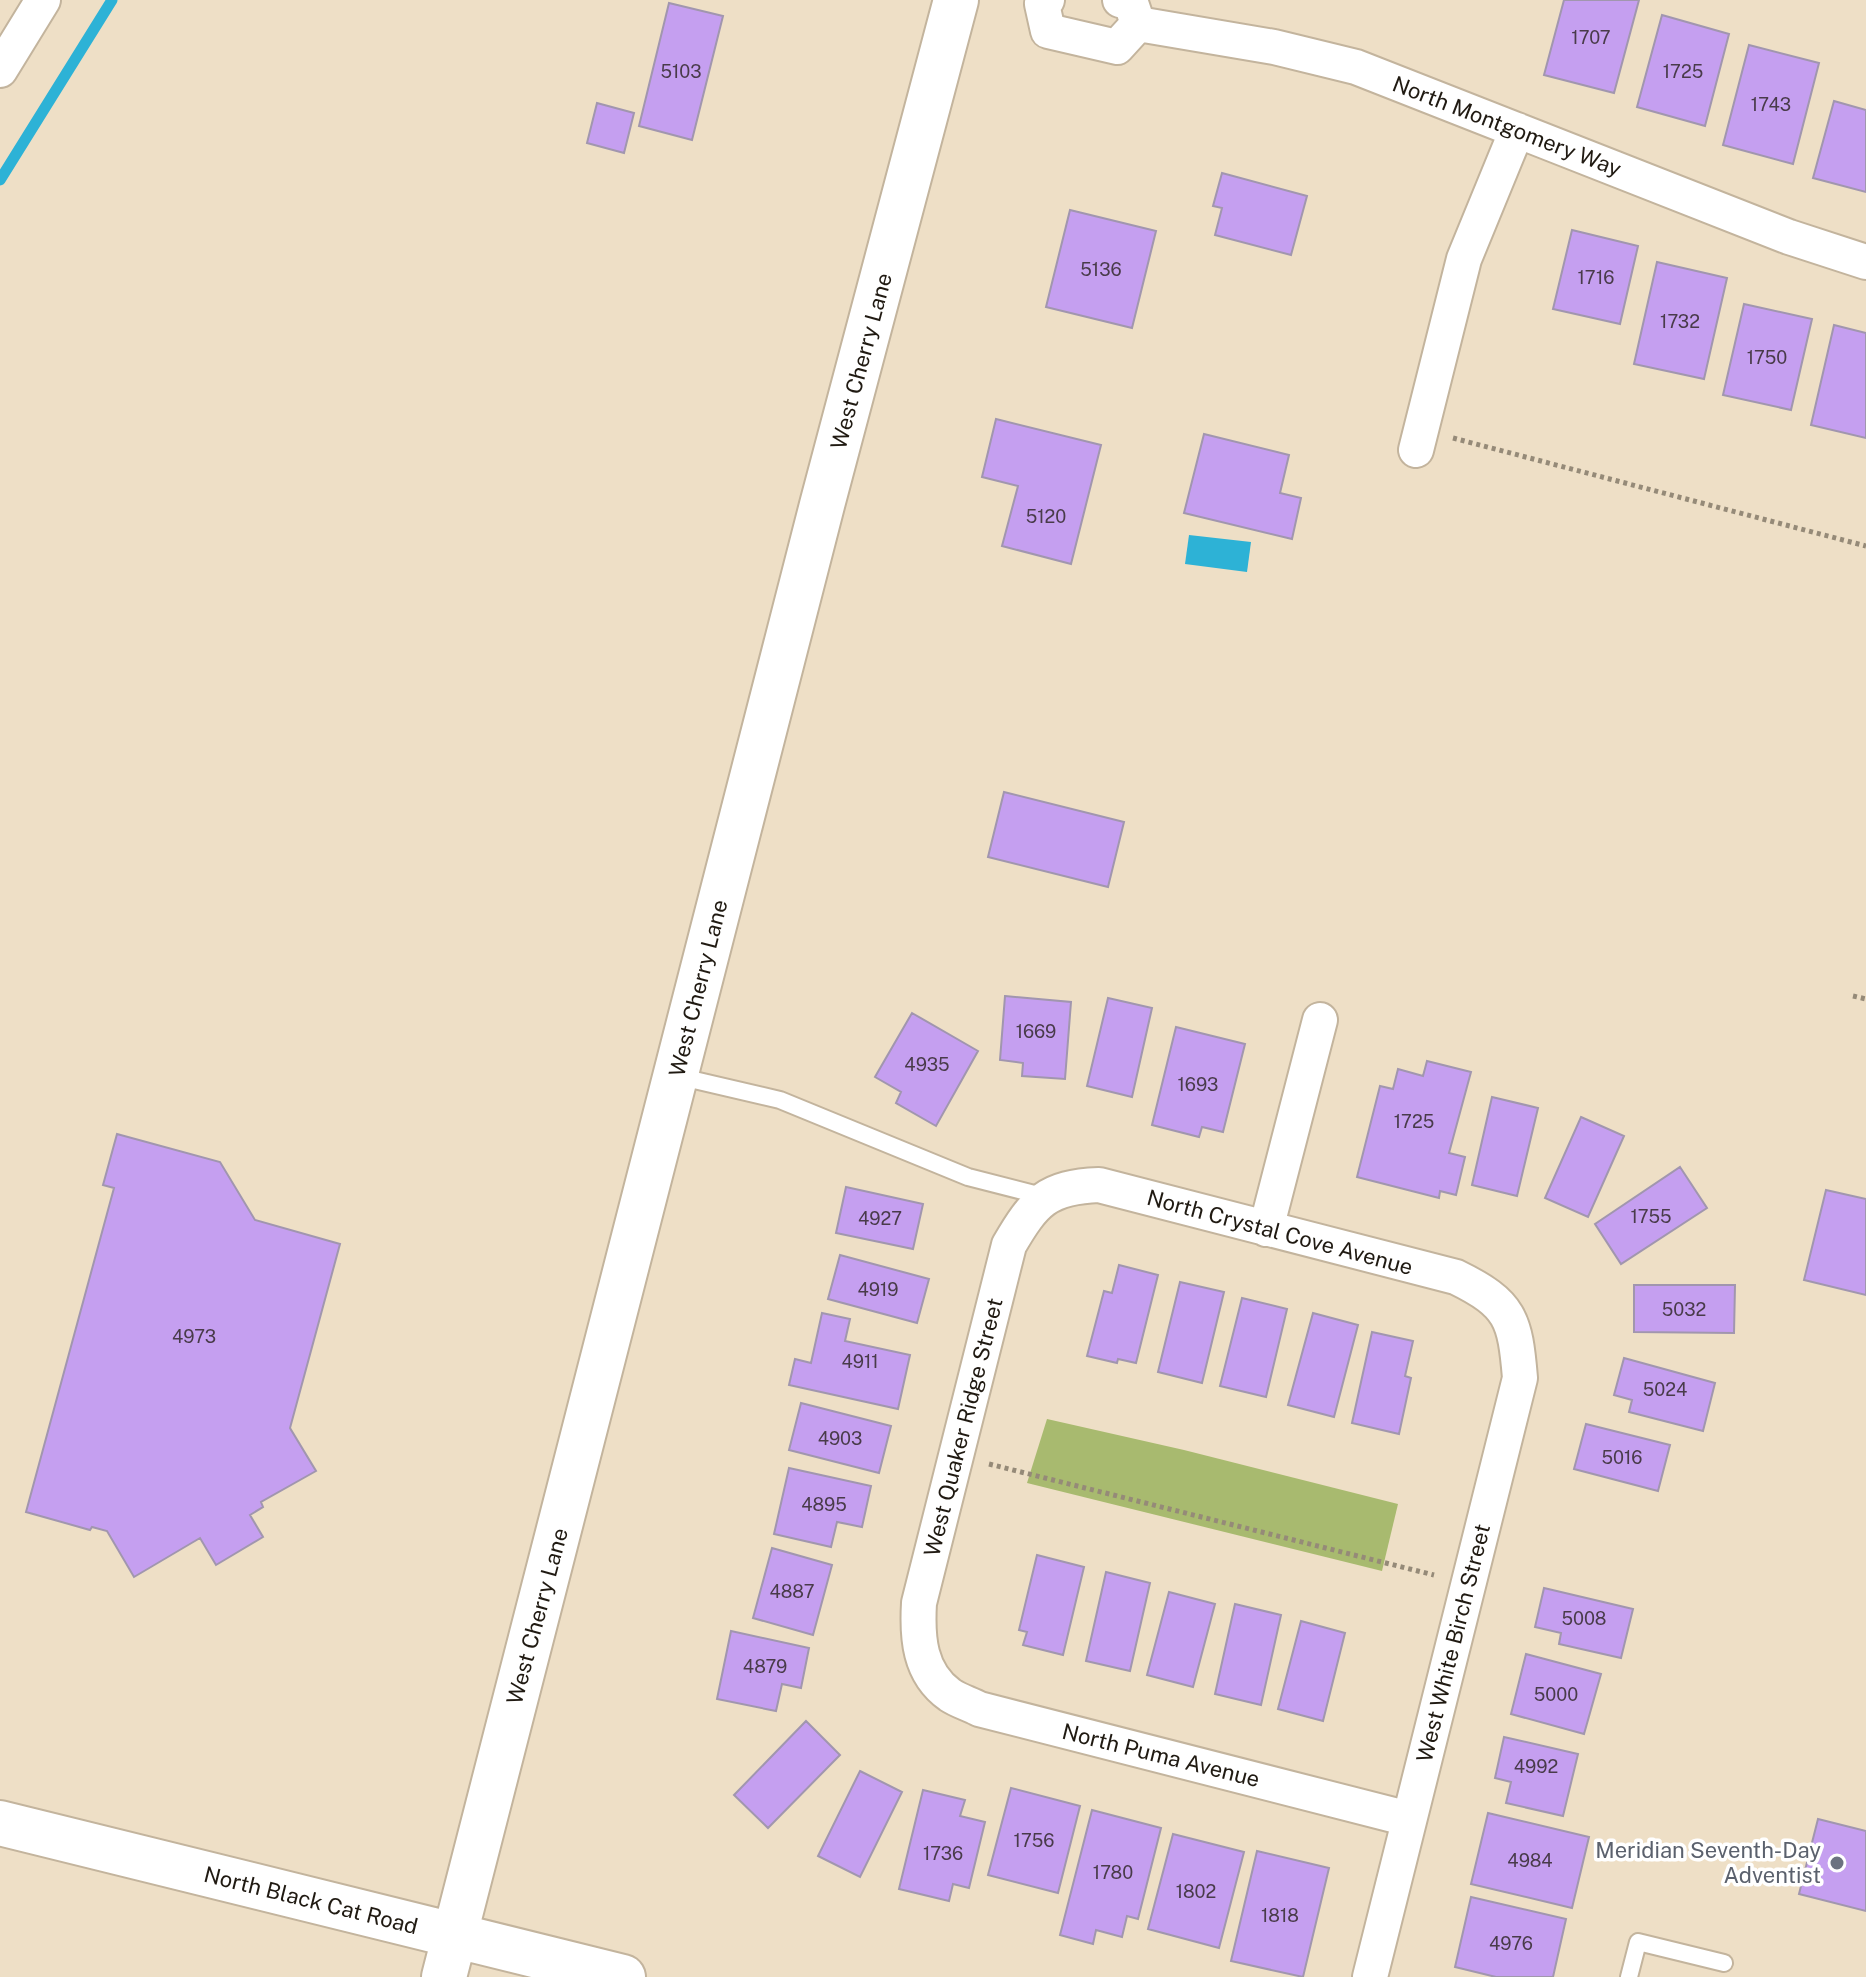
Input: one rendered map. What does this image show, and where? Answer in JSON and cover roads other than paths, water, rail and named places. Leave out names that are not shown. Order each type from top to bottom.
[{"type":"main road","name":"West Cherry Lane","points":[[444,1977],[822,505],[956,0]]},
{"type":"main road","name":"North Black Cat Road","points":[[0,1823],[623,1977]]},
{"type":"street","points":[[0,70],[43,0]]},
{"type":"street","name":"North Montgomery Way","points":[[1038,1],[1048,31],[1117,47],[1129,12],[1356,67],[1789,237],[1866,262]]},
{"type":"street","points":[[1431,443],[1464,259],[1517,130]]},
{"type":"street","points":[[1266,1229],[1320,1020]]},
{"type":"street","name":"North Crystal Cove Avenue","points":[[1046,1197],[1072,1186],[1099,1185],[1456,1277],[1485,1291],[1505,1310]]},
{"type":"street","name":"West Quaker Ridge Street","points":[[927,1668],[917,1637],[919,1603],[1009,1245],[1024,1219],[1046,1197]]},
{"type":"street","name":"West White Birch Street","points":[[1370,1977],[1520,1378],[1517,1341],[1505,1310]]},
{"type":"street","name":"North Puma Avenue","points":[[927,1668],[948,1694],[979,1709],[1409,1819]]},
{"type":"lane","points":[[676,1075],[780,1100],[968,1177],[1046,1197]]},
{"type":"lane","points":[[1629,1977],[1638,1942],[1724,1963]]},
{"type":"water","points":[[1189,535],[1251,542],[1247,572],[1185,564]]},
{"type":"waterway","points":[[0,180],[112,0]]},
{"type":"place","name":"Meridian Seventh-Day Adventist","points":[[1837,1863]]}]
